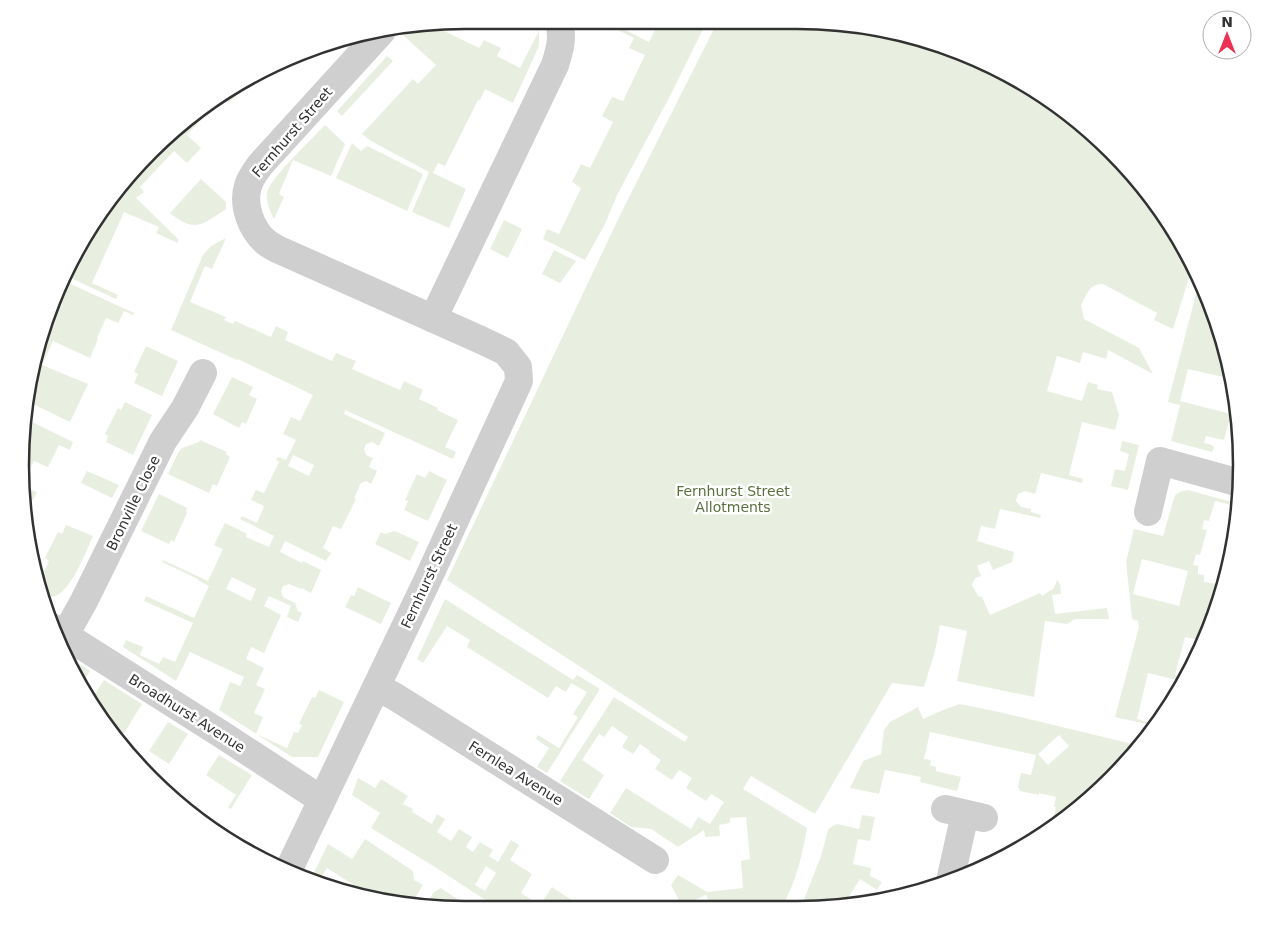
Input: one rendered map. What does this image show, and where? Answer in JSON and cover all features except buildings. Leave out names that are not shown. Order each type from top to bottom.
[{"type":"street","points":[[433,319],[555,65],[561,48],[561,29]]},
{"type":"street","name":"Fernhurst Street","points":[[291,865],[473,484],[519,381],[518,368],[506,352],[277,249],[266,242],[254,227],[246,207],[247,187],[251,178],[260,165],[376,38]]},
{"type":"street","name":"Bronville Close","points":[[61,629],[84,601],[163,441],[185,408],[202,373]]},
{"type":"street","points":[[1148,512],[1160,461],[1232,481]]},
{"type":"street","name":"Broadhurst Avenue","points":[[63,633],[322,800]]},
{"type":"street","name":"Fernlea Avenue","points":[[376,687],[394,696],[654,860]]},
{"type":"street","points":[[952,872],[965,814]]},
{"type":"green space","points":[[616,29],[624,29],[649,42],[656,29],[703,29],[585,260],[543,239],[547,229],[559,234],[581,188],[572,182],[581,164],[590,168],[613,122],[602,116],[612,97],[623,101],[645,55],[629,48],[634,38]]},
{"type":"green space","name":"Fernhurst Street Allotments","points":[[714,29],[797,29],[854,32],[910,44],[964,62],[1015,87],[1063,119],[1085,137],[1125,177],[1143,199],[1175,247],[1190,277],[1173,329],[1154,320],[1157,313],[1103,284],[1098,284],[1089,290],[1081,305],[1084,319],[1139,348],[1153,374],[1108,350],[1106,359],[1083,352],[1080,363],[1057,356],[1047,391],[1082,401],[1088,382],[1098,385],[1097,389],[1112,392],[1119,415],[1115,430],[1082,422],[1069,475],[1083,479],[1082,483],[1041,473],[1035,494],[1025,491],[1018,494],[1016,501],[1021,507],[1031,509],[1031,512],[1041,515],[1040,518],[1000,509],[995,529],[981,526],[977,541],[1014,552],[1012,562],[993,570],[989,561],[977,566],[981,576],[975,578],[972,585],[978,596],[982,597],[990,615],[1040,593],[1042,596],[1054,588],[1057,580],[1060,584],[1061,594],[1052,595],[1055,614],[1107,608],[1109,619],[1075,619],[1067,624],[1045,621],[1034,697],[957,681],[967,631],[940,625],[935,651],[924,687],[892,683],[815,814],[751,776],[743,789],[807,828],[798,869],[785,901],[709,901],[706,895],[693,901],[679,901],[671,885],[678,875],[707,892],[743,888],[741,861],[750,859],[746,817],[730,818],[730,823],[719,825],[720,836],[705,837],[704,830],[678,847],[651,829],[631,827],[610,813],[626,788],[691,829],[698,817],[710,824],[724,802],[711,794],[706,801],[686,788],[692,778],[679,770],[672,780],[655,769],[661,760],[640,744],[633,754],[622,747],[628,737],[612,726],[604,737],[599,734],[582,760],[604,775],[589,799],[560,781],[614,697],[685,742],[688,737],[447,580],[622,211]]},
{"type":"green space","points":[[442,30],[479,48],[484,40],[501,48],[497,56],[520,68],[539,31],[539,46],[513,103],[485,89],[445,166],[438,163],[433,173],[466,189],[449,228],[412,212],[429,172],[371,141],[362,134],[413,79],[418,84],[436,65],[404,36],[408,32]]},
{"type":"green space","points":[[387,56],[393,61],[342,116],[337,111]]},
{"type":"green space","points":[[240,92],[229,103],[226,100]]},
{"type":"green space","points":[[207,113],[187,135],[201,148],[187,163],[174,151],[140,187],[144,192],[136,198],[178,239],[178,243],[156,233],[159,227],[124,212],[92,283],[118,295],[116,299],[71,278],[74,272],[102,223],[137,177],[177,137]]},
{"type":"green space","points":[[325,125],[345,144],[331,176],[293,160],[279,194],[284,197],[274,219],[267,200],[267,193],[270,187],[275,178]]},
{"type":"green space","points":[[352,143],[361,151],[367,146],[423,174],[407,211],[336,178]]},
{"type":"green space","points":[[201,179],[226,202],[226,209],[205,222],[193,225],[170,213]]},
{"type":"green space","points":[[504,220],[522,229],[508,258],[490,249]]},
{"type":"green space","points":[[226,238],[212,269],[205,266],[190,302],[226,317],[224,320],[233,324],[235,321],[271,337],[276,326],[288,332],[285,340],[332,361],[336,353],[356,361],[352,369],[400,390],[404,381],[423,390],[419,399],[458,420],[445,447],[456,452],[453,459],[345,410],[344,414],[385,433],[379,446],[372,442],[366,444],[364,449],[366,455],[373,458],[369,467],[377,471],[371,484],[366,481],[361,483],[354,498],[356,499],[341,529],[333,526],[323,548],[331,553],[326,561],[285,541],[280,552],[321,570],[311,593],[289,584],[283,586],[281,592],[283,597],[295,603],[298,611],[302,613],[298,622],[287,617],[291,606],[269,596],[264,606],[281,615],[264,653],[251,647],[246,659],[264,668],[256,685],[265,689],[254,713],[263,717],[256,734],[219,710],[230,682],[240,686],[244,677],[190,652],[176,681],[123,647],[126,640],[143,647],[140,655],[159,664],[163,657],[175,662],[193,623],[144,601],[146,596],[194,618],[209,586],[162,562],[163,560],[208,581],[223,549],[214,545],[225,523],[247,534],[246,537],[269,547],[274,536],[240,519],[242,516],[257,523],[264,506],[251,500],[256,490],[264,493],[279,462],[276,460],[278,457],[286,460],[296,440],[283,434],[291,417],[300,421],[313,395],[238,359],[171,330],[203,255],[211,246]],"holes":[[[293,455],[314,465],[309,476],[288,466]],[[232,577],[256,589],[251,601],[226,589]]]},
{"type":"green space","points":[[554,250],[576,261],[560,283],[542,274]]},
{"type":"green space","points":[[69,283],[134,313],[133,315],[124,311],[118,323],[106,318],[90,358],[53,341],[42,365],[88,384],[70,422],[33,404],[37,380],[52,325]]},
{"type":"green space","points":[[1197,292],[1210,325],[1224,377],[1188,369],[1180,401],[1230,414],[1224,440],[1206,436],[1204,443],[1212,445],[1214,448],[1212,452],[1171,441],[1180,405],[1168,402]]},
{"type":"green space","points":[[146,346],[178,361],[162,396],[134,383],[138,374],[134,372]]},
{"type":"green space","points":[[232,377],[253,387],[249,395],[257,399],[246,424],[242,422],[239,428],[213,414]]},
{"type":"green space","points":[[125,402],[152,415],[133,455],[106,442],[108,436],[105,434],[118,408],[121,410]]},
{"type":"green space","points":[[31,421],[73,442],[70,450],[59,445],[48,467],[34,461],[29,471]]},
{"type":"green space","points":[[200,440],[227,452],[226,454],[230,457],[217,486],[213,484],[209,493],[168,474],[182,448]]},
{"type":"green space","points":[[1122,441],[1139,445],[1128,490],[1111,486],[1115,469],[1125,471],[1129,454],[1120,451]]},
{"type":"green space","points":[[87,471],[119,485],[112,498],[81,483]]},
{"type":"green space","points":[[429,471],[447,480],[428,521],[404,510],[408,501],[405,500],[417,474],[425,478]]},
{"type":"green space","points":[[30,489],[37,492],[33,500],[30,499]]},
{"type":"green space","points":[[1188,490],[1231,502],[1231,505],[1215,501],[1209,521],[1204,520],[1202,529],[1207,530],[1200,555],[1196,554],[1193,565],[1198,566],[1198,574],[1204,575],[1204,582],[1216,584],[1197,640],[1185,637],[1175,675],[1178,676],[1177,680],[1148,673],[1137,719],[1149,722],[1148,724],[1115,717],[1139,627],[1138,621],[1132,619],[1126,562],[1134,529],[1163,536],[1175,495]],"holes":[[[1142,559],[1188,571],[1179,606],[1133,594]]]},
{"type":"green space","points":[[159,494],[187,508],[187,513],[174,542],[171,540],[169,544],[141,531]]},
{"type":"green space","points":[[66,525],[93,536],[75,575],[68,585],[61,592],[50,597],[43,574],[49,561],[45,558],[58,532],[62,534]]},
{"type":"green space","points":[[395,531],[419,542],[410,561],[375,544],[381,532],[384,534]]},
{"type":"green space","points":[[358,587],[391,603],[381,624],[345,607],[351,595],[354,596]]},
{"type":"green space","points":[[445,599],[573,680],[577,675],[600,689],[547,773],[537,767],[549,748],[536,739],[538,735],[559,748],[578,717],[573,714],[587,692],[571,683],[566,692],[556,686],[548,698],[467,647],[470,640],[447,626],[423,663],[417,659]]},
{"type":"green space","points":[[76,662],[90,671],[85,679]]},
{"type":"green space","points":[[104,680],[142,704],[123,735],[119,731],[94,695]]},
{"type":"green space","points":[[319,690],[344,702],[318,757],[292,757],[257,734],[287,748],[294,732],[298,733],[302,725],[299,724],[312,697],[315,698]]},
{"type":"green space","points":[[960,704],[1132,744],[1085,793],[1053,818],[1056,797],[1020,791],[1018,787],[1021,773],[1031,775],[1036,755],[930,732],[924,759],[931,760],[930,765],[936,767],[936,771],[961,777],[957,791],[920,782],[921,777],[885,770],[879,794],[850,788],[863,761],[881,754],[884,730],[890,722],[918,707],[923,719]],"holes":[[[1059,735],[1069,746],[1048,765],[1038,754]]]},
{"type":"green space","points":[[168,722],[188,734],[169,764],[149,751]]},
{"type":"green space","points":[[219,755],[252,775],[231,809],[228,807],[236,795],[206,775]]},
{"type":"green space","points":[[358,778],[375,788],[381,779],[408,796],[403,804],[413,809],[412,812],[432,824],[437,814],[445,819],[437,832],[451,841],[459,829],[472,837],[466,847],[473,852],[480,842],[493,850],[489,856],[498,862],[511,840],[519,845],[510,860],[532,874],[521,893],[534,901],[487,901],[371,828],[380,813],[352,795]],"holes":[[[486,866],[496,873],[485,891],[475,885]]]},
{"type":"green space","points":[[862,815],[875,817],[870,841],[858,839],[853,864],[871,868],[870,876],[882,882],[877,890],[860,879],[848,898],[803,901],[821,856],[828,830],[837,824],[859,829]]},
{"type":"green space","points":[[365,839],[413,871],[414,880],[423,885],[415,898],[408,898],[357,887],[327,868],[322,877],[314,874],[328,844],[352,859]]},
{"type":"green space","points":[[552,887],[573,901],[543,901]]},
{"type":"green space","points":[[441,888],[461,901],[429,900],[434,892]]}]
